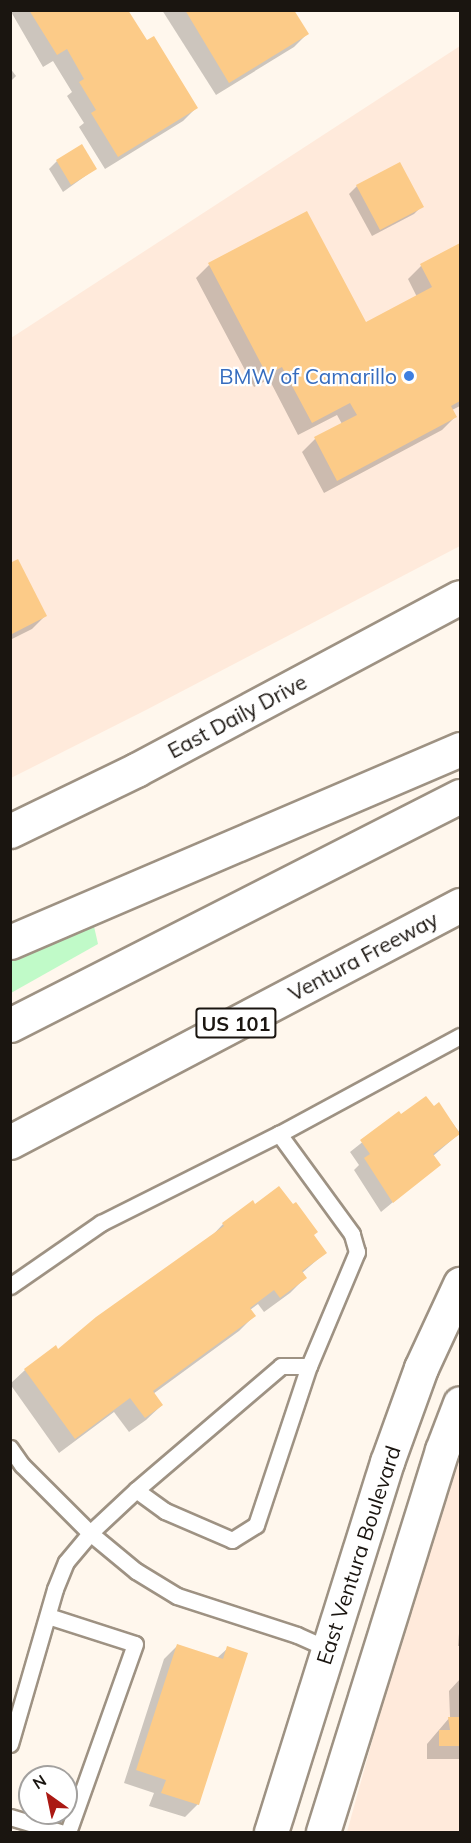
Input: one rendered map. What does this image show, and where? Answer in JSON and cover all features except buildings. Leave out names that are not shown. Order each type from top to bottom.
[{"type":"main road","name":"East Daily Drive","points":[[10,831],[136,770],[460,597]]},
{"type":"main road","points":[[10,942],[460,749]]},
{"type":"main road","points":[[10,1025],[460,796]]},
{"type":"main road","name":"Ventura Freeway","points":[[10,1142],[460,905]]},
{"type":"main road","name":"East Ventura Boulevard","points":[[272,1833],[387,1462],[421,1368],[460,1284]]},
{"type":"main road","points":[[323,1833],[455,1433]]},
{"type":"lane","points":[[10,1286],[101,1223],[279,1134],[460,1036]]},
{"type":"lane","points":[[136,1490],[165,1511],[231,1540],[255,1525],[309,1366],[357,1252],[352,1234],[279,1134]]},
{"type":"lane","points":[[10,1744],[66,1562],[90,1533],[136,1490],[281,1366],[309,1366]]},
{"type":"lane","points":[[10,1448],[22,1465],[90,1533],[136,1571],[177,1596],[297,1635],[329,1650]]},
{"type":"lane","points":[[48,1616],[135,1644],[68,1833]]},
{"type":"lane","points":[[10,1817],[60,1833]]},
{"type":"shaded area","points":[[460,46],[460,546],[11,778],[11,338]]},
{"type":"shaded area","points":[[460,1447],[460,1832],[347,1832],[424,1554]]},
{"type":"green space","points":[[93,922],[98,944],[11,993],[11,953]]},
{"type":"place","name":"BMW of Camarillo","points":[[409,376]]}]
